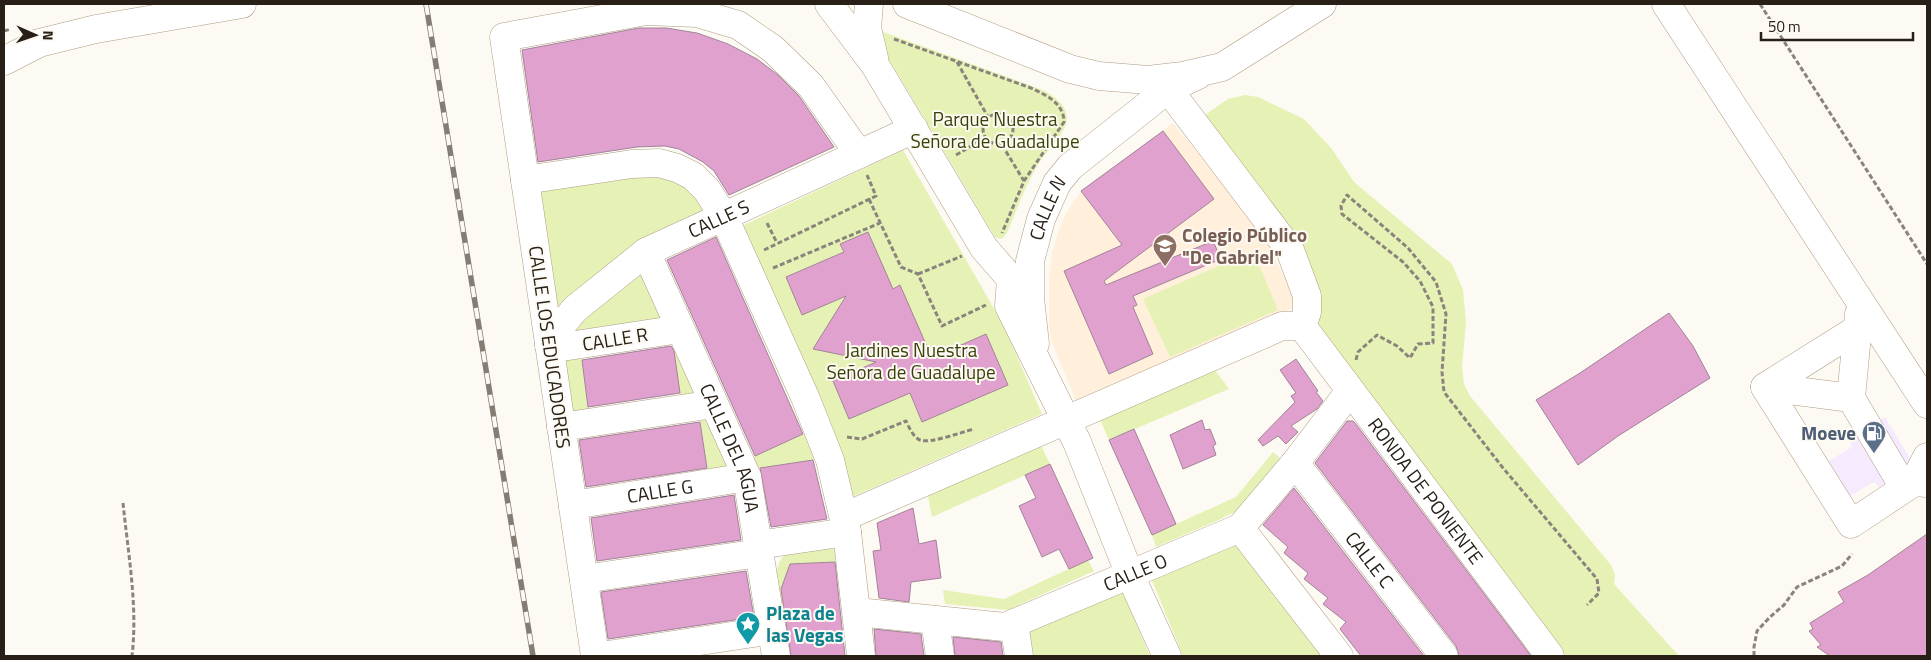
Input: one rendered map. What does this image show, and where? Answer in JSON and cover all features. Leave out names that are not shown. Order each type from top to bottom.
[{"type":"street","points":[[4,61],[39,43],[68,36],[168,16],[242,4]]},
{"type":"street","points":[[829,4],[875,65],[936,166],[1021,280]]},
{"type":"street","points":[[869,4],[867,28],[875,65]]},
{"type":"street","points":[[907,4],[1070,69],[1099,76],[1148,80],[1211,70]]},
{"type":"street","name":"CALLE N","points":[[1066,421],[1036,360],[1030,298],[1021,280],[1030,261],[1041,219],[1057,183],[1070,167],[1103,140],[1172,94],[1211,70],[1222,67],[1322,4]]},
{"type":"street","points":[[1666,4],[1927,404]]},
{"type":"street","name":"CALLE LOS EDUCADORES","points":[[595,656],[504,37],[646,11],[697,13],[738,24],[773,48],[811,86],[863,164]]},
{"type":"street","points":[[584,579],[759,549],[846,525],[1066,421],[1282,326],[1302,326],[1307,312],[1307,296],[1290,250],[1172,94]]},
{"type":"street","name":"CALLE S","points":[[549,345],[555,333],[575,309],[646,252],[724,217],[863,164],[914,129]]},
{"type":"street","points":[[525,180],[632,164],[659,163],[677,168],[693,176],[706,190],[724,217],[805,397],[830,460],[846,525],[858,612],[861,656]]},
{"type":"street","points":[[999,248],[1028,230],[1057,183]]},
{"type":"street","name":"CALLE DEL AGUA","points":[[646,252],[747,477],[774,643]]},
{"type":"street","points":[[1860,300],[1859,328],[1851,398],[1900,481],[1921,482]]},
{"type":"street","name":"RONDA DE PONIENTE","points":[[1302,326],[1550,656]]},
{"type":"street","points":[[1764,388],[1859,328]]},
{"type":"street","name":"CALLE R","points":[[549,345],[562,346],[680,329]]},
{"type":"street","points":[[1764,388],[1851,398]]},
{"type":"street","points":[[1764,388],[1851,524],[1921,482],[1927,457]]},
{"type":"street","name":"CALLE O","points":[[858,612],[1005,627],[1240,528],[1295,463],[1350,391]]},
{"type":"street","points":[[561,427],[714,404]]},
{"type":"street","points":[[1066,421],[1130,575],[1168,656]]},
{"type":"street","name":"CALLE C","points":[[1295,463],[1444,656]]},
{"type":"street","name":"CALLE G","points":[[573,505],[747,477]]},
{"type":"street","points":[[1240,528],[1339,656]]},
{"type":"street","points":[[935,620],[940,656]]},
{"type":"street","points":[[1014,623],[1019,656]]},
{"type":"street","points":[[601,656],[774,643]]},
{"type":"path","points":[[1760,4],[1927,264]]},
{"type":"path","points":[[869,199],[902,267],[918,274],[999,248],[1024,181],[1064,122],[1061,108],[1052,99],[1037,91],[886,36]]},
{"type":"path","points":[[957,62],[988,117]]},
{"type":"path","points":[[1002,114],[1013,125],[1010,139],[1002,145],[991,144],[985,138],[982,131],[988,117],[1002,114]]},
{"type":"path","points":[[936,166],[985,138]]},
{"type":"path","points":[[1002,145],[1024,181]]},
{"type":"path","points":[[763,249],[876,196],[863,164]]},
{"type":"path","points":[[1350,391],[1358,352],[1376,336],[1397,346],[1410,358],[1418,344],[1433,343],[1433,308],[1420,281],[1402,262],[1342,214],[1341,206],[1348,195],[1408,248],[1436,282],[1446,314],[1442,372],[1444,392],[1503,468],[1597,579],[1600,593],[1588,605]]},
{"type":"path","points":[[767,221],[777,243]]},
{"type":"path","points":[[772,269],[880,223]]},
{"type":"path","points":[[918,274],[942,326],[989,303]]},
{"type":"path","points":[[845,437],[862,439],[906,421],[913,434],[919,440],[930,441],[974,429]]},
{"type":"path","points":[[124,503],[134,627],[132,656]]},
{"type":"path","points":[[1754,656],[1757,631],[1784,605],[1797,587],[1842,566],[1852,554]]},
{"type":"shaded area","name":"Colegio Público \"De Gabriel\"","points":[[1173,123],[1265,237],[1298,306],[1076,401],[1051,340],[1049,326],[1049,280],[1052,253],[1058,233],[1066,213],[1081,191]]},
{"type":"shaded area","name":"Moeve","points":[[1885,417],[1914,465],[1880,487],[1874,482],[1850,496],[1829,461],[1852,447],[1848,438]]},
{"type":"green space","name":"Parque Nuestra Señora de Guadalupe","points":[[878,30],[1040,89],[1054,97],[1064,108],[1067,118],[1064,128],[1032,175],[1007,233],[1003,238],[995,237],[874,34]]},
{"type":"green space","points":[[1245,95],[1258,97],[1304,119],[1332,149],[1354,182],[1452,264],[1463,290],[1466,322],[1462,367],[1464,384],[1470,396],[1611,565],[1615,575],[1614,584],[1679,656],[1566,656],[1320,334],[1205,115],[1228,99]]},
{"type":"green space","name":"Jardines Nuestra Señora de Guadalupe","points":[[903,150],[1004,326],[1042,414],[852,497],[829,419],[742,226]]},
{"type":"green space","points":[[659,174],[686,186],[704,210],[652,234],[627,250],[556,314],[537,190]]},
{"type":"green space","points":[[1253,251],[1278,310],[1170,357],[1143,299]]},
{"type":"green space","points":[[635,271],[646,273],[663,316],[658,320],[567,336]]},
{"type":"green space","points":[[672,341],[704,399],[681,403]]},
{"type":"green space","points":[[581,354],[590,416],[573,419],[563,357]]},
{"type":"green space","points":[[1215,370],[1229,389],[1109,440],[1099,417]]},
{"type":"green space","points":[[708,410],[733,465],[708,474],[699,411]]},
{"type":"green space","points":[[806,433],[818,459],[756,469],[751,458]]},
{"type":"green space","points":[[1040,443],[1050,464],[932,517],[927,491]]},
{"type":"green space","points":[[1273,452],[1281,459],[1244,507],[1156,547],[1152,535],[1236,497]]},
{"type":"green space","points":[[1241,533],[1333,656],[1183,656],[1149,573]]},
{"type":"green space","points":[[826,548],[835,550],[835,562],[790,564],[783,583],[788,620],[780,619],[776,574],[781,559],[787,552]]},
{"type":"green space","points":[[1088,560],[1094,571],[1008,610],[945,604],[943,590],[1004,599]]},
{"type":"green space","points":[[1120,586],[1150,656],[1034,656],[1029,627]]},
{"type":"building","points":[[639,28],[666,28],[697,33],[728,44],[757,59],[778,75],[799,96],[834,147],[729,195],[714,171],[703,162],[679,149],[665,146],[637,147],[538,162],[522,50]]},
{"type":"building","points":[[1163,131],[1214,199],[1104,281],[1106,285],[1213,241],[1221,259],[1133,296],[1137,305],[1133,307],[1153,354],[1109,374],[1064,271],[1122,245],[1081,191]]},
{"type":"building","points":[[868,232],[893,289],[900,285],[932,358],[986,334],[1008,385],[922,422],[910,393],[849,419],[833,381],[876,362],[813,349],[846,296],[802,315],[786,277],[844,252],[840,244]]},
{"type":"building","points":[[716,237],[803,434],[755,456],[667,260]]},
{"type":"building","points":[[1669,313],[1693,346],[1710,378],[1618,436],[1578,465],[1536,400]]},
{"type":"building","points":[[671,346],[674,351],[680,393],[588,407],[582,360]]},
{"type":"building","points":[[1296,359],[1323,401],[1317,409],[1291,426],[1298,432],[1286,444],[1278,436],[1263,446],[1258,440],[1295,402],[1291,396],[1296,393],[1280,370]]},
{"type":"building","points":[[1202,420],[1205,430],[1210,429],[1216,444],[1213,446],[1216,455],[1183,469],[1170,435]]},
{"type":"building","points":[[1347,421],[1355,423],[1531,656],[1459,656],[1456,646],[1315,463]]},
{"type":"building","points":[[700,422],[707,468],[586,487],[579,440]]},
{"type":"building","points":[[1134,429],[1176,524],[1152,535],[1109,440]]},
{"type":"building","points":[[813,460],[827,519],[771,527],[760,468]]},
{"type":"building","points":[[1050,464],[1093,558],[1069,569],[1059,549],[1042,557],[1019,506],[1036,498],[1025,475]]},
{"type":"building","points":[[1294,488],[1424,656],[1361,656],[1340,629],[1346,622],[1323,604],[1328,598],[1304,579],[1308,573],[1284,553],[1288,547],[1263,525]]},
{"type":"building","points":[[734,495],[741,540],[597,561],[591,518]]},
{"type":"building","points":[[913,508],[919,544],[936,540],[941,578],[911,582],[909,602],[879,598],[873,551],[881,550],[877,523]]},
{"type":"building","points":[[1927,534],[1927,656],[1830,656],[1817,647],[1821,645],[1809,631],[1813,629],[1810,623],[1844,602],[1838,592],[1868,575]]},
{"type":"building","points":[[835,562],[845,656],[791,656],[781,589],[790,564]]},
{"type":"building","points":[[746,571],[754,617],[608,639],[601,592]]},
{"type":"building","points":[[874,629],[921,634],[924,656],[876,656]]},
{"type":"building","points":[[953,637],[1001,642],[1003,656],[955,656]]},
{"type":"railway","points":[[426,4],[533,656]]},
{"type":"place","name":"Colegio Público \"De Gabriel\"","points":[[1165,267]]},
{"type":"place","name":"Moeve","points":[[1874,454]]},
{"type":"place","name":"Plaza de las Vegas","points":[[748,645]]}]
